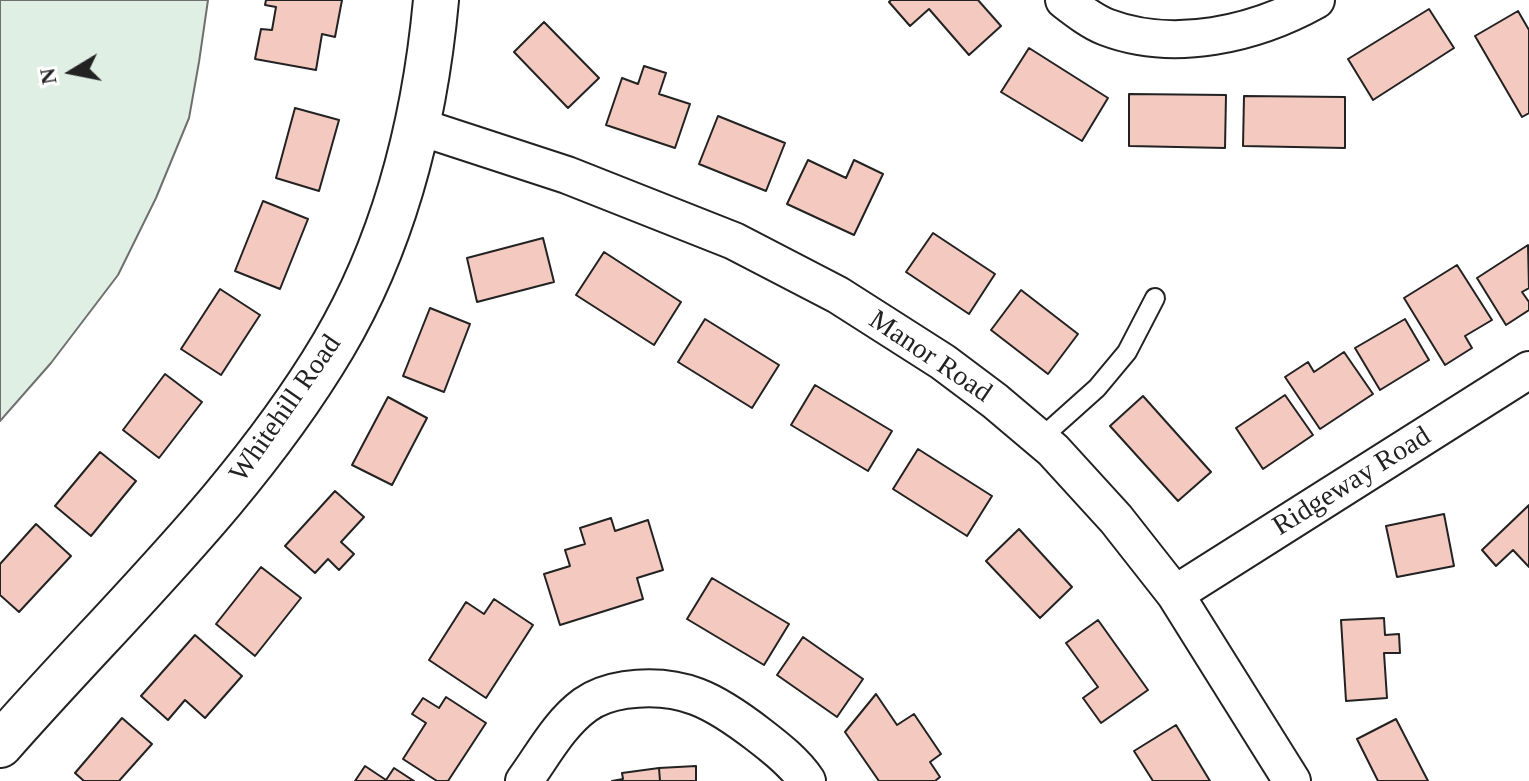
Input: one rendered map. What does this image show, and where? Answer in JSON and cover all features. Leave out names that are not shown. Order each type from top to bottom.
[{"type":"street","name":"Whitehill Road","points":[[0,745],[153,579],[242,475],[294,407],[334,344],[367,279],[396,206],[417,126],[432,43],[436,0]]},
{"type":"street","points":[[1064,0],[1077,11],[1106,26],[1152,39],[1211,37],[1264,23],[1316,0]]},
{"type":"street","name":"Manor Road","points":[[417,126],[567,175],[734,241],[838,295],[943,362],[1053,450],[1116,519],[1175,594],[1292,781]]},
{"type":"street","name":"Ridgeway Road","points":[[1175,594],[1529,370]]},
{"type":"street","points":[[524,781],[560,730],[586,703],[613,692],[644,688],[692,694],[728,711],[770,743],[807,781]]},
{"type":"lane","points":[[1040,439],[1097,388],[1127,352],[1155,298]]},
{"type":"green space","points":[[0,0],[208,0],[189,118],[156,198],[118,275],[51,363],[0,421]]},
{"type":"building","points":[[266,0],[342,0],[335,37],[322,34],[316,70],[255,59],[261,29],[272,30],[276,7],[265,5]]},
{"type":"building","points":[[978,0],[1001,26],[969,55],[929,9],[910,26],[889,2]]},
{"type":"building","points":[[1429,9],[1454,48],[1373,100],[1348,59]]},
{"type":"building","points":[[1518,11],[1529,30],[1529,113],[1522,117],[1475,36]]},
{"type":"building","points":[[544,22],[599,78],[568,108],[514,52]]},
{"type":"building","points":[[1029,48],[1108,98],[1082,141],[1001,92]]},
{"type":"building","points":[[644,66],[666,73],[659,94],[690,104],[675,148],[606,125],[622,78],[638,84]]},
{"type":"building","points":[[1129,94],[1226,95],[1225,148],[1129,146]]},
{"type":"building","points":[[1244,96],[1345,97],[1345,148],[1243,146]]},
{"type":"building","points":[[295,108],[339,120],[319,191],[276,178]]},
{"type":"building","points":[[718,116],[785,143],[766,191],[699,164]]},
{"type":"building","points":[[808,160],[846,178],[854,160],[883,174],[854,235],[787,204]]},
{"type":"building","points":[[263,201],[308,219],[280,289],[235,271]]},
{"type":"building","points":[[933,233],[995,274],[969,314],[906,272]]},
{"type":"building","points":[[543,238],[554,282],[477,302],[467,258]]},
{"type":"building","points":[[1528,245],[1529,288],[1522,292],[1529,302],[1529,310],[1506,325],[1477,278]]},
{"type":"building","points":[[604,252],[681,302],[654,345],[576,295]]},
{"type":"building","points":[[1457,265],[1492,320],[1465,336],[1472,348],[1445,365],[1404,298]]},
{"type":"building","points":[[220,289],[260,315],[221,375],[181,349]]},
{"type":"building","points":[[1021,290],[1078,334],[1048,374],[991,330]]},
{"type":"building","points":[[430,308],[470,324],[444,392],[403,376]]},
{"type":"building","points":[[705,319],[779,365],[752,408],[678,362]]},
{"type":"building","points":[[1405,319],[1429,360],[1380,390],[1355,348]]},
{"type":"building","points":[[1344,352],[1373,394],[1320,429],[1285,377],[1308,362],[1314,372]]},
{"type":"building","points":[[165,374],[202,402],[159,458],[123,430]]},
{"type":"building","points":[[815,385],[892,431],[868,471],[791,425]]},
{"type":"building","points":[[1285,395],[1313,435],[1263,469],[1236,428]]},
{"type":"building","points":[[1143,396],[1211,472],[1178,501],[1110,426]]},
{"type":"building","points":[[388,397],[427,418],[392,485],[352,465]]},
{"type":"building","points":[[918,449],[992,496],[967,536],[893,489]]},
{"type":"building","points":[[100,452],[136,481],[91,536],[55,506]]},
{"type":"building","points":[[335,491],[364,517],[341,542],[354,554],[339,570],[328,559],[315,573],[285,546]]},
{"type":"building","points":[[1529,505],[1529,567],[1513,550],[1496,566],[1482,550]]},
{"type":"building","points":[[1444,514],[1454,566],[1397,577],[1386,526]]},
{"type":"building","points":[[611,518],[615,531],[648,520],[663,570],[637,578],[643,599],[560,625],[544,574],[570,566],[565,550],[585,544],[580,528]]},
{"type":"building","points":[[36,524],[71,556],[19,612],[0,595],[0,564]]},
{"type":"building","points":[[1019,529],[1072,587],[1040,618],[986,561]]},
{"type":"building","points":[[261,567],[301,598],[255,656],[216,624]]},
{"type":"building","points":[[712,578],[789,624],[764,665],[687,619]]},
{"type":"building","points":[[494,599],[533,625],[486,698],[429,660],[466,602],[484,614]]},
{"type":"building","points":[[1384,618],[1385,635],[1399,634],[1400,653],[1384,653],[1387,698],[1346,701],[1341,620]]},
{"type":"building","points":[[1098,620],[1148,690],[1101,723],[1083,698],[1098,687],[1066,643]]},
{"type":"building","points":[[195,635],[242,676],[205,718],[185,700],[168,720],[141,696]]},
{"type":"building","points":[[803,637],[863,679],[837,717],[777,675]]},
{"type":"building","points":[[876,694],[897,725],[914,714],[941,754],[930,762],[940,777],[935,781],[879,781],[845,732]]},
{"type":"building","points":[[446,697],[486,723],[448,781],[437,781],[403,759],[426,723],[412,714],[423,698],[439,708]]},
{"type":"building","points":[[122,718],[152,744],[119,781],[84,781],[75,773]]},
{"type":"building","points":[[1396,719],[1428,781],[1378,781],[1357,739]]},
{"type":"building","points":[[1176,725],[1210,781],[1153,781],[1134,751]]},
{"type":"building","points":[[365,766],[386,780],[394,768],[414,781],[355,781]]},
{"type":"building","points":[[696,766],[696,781],[660,781],[659,768]]},
{"type":"building","points":[[659,768],[660,781],[612,781],[623,779],[622,773]]}]
